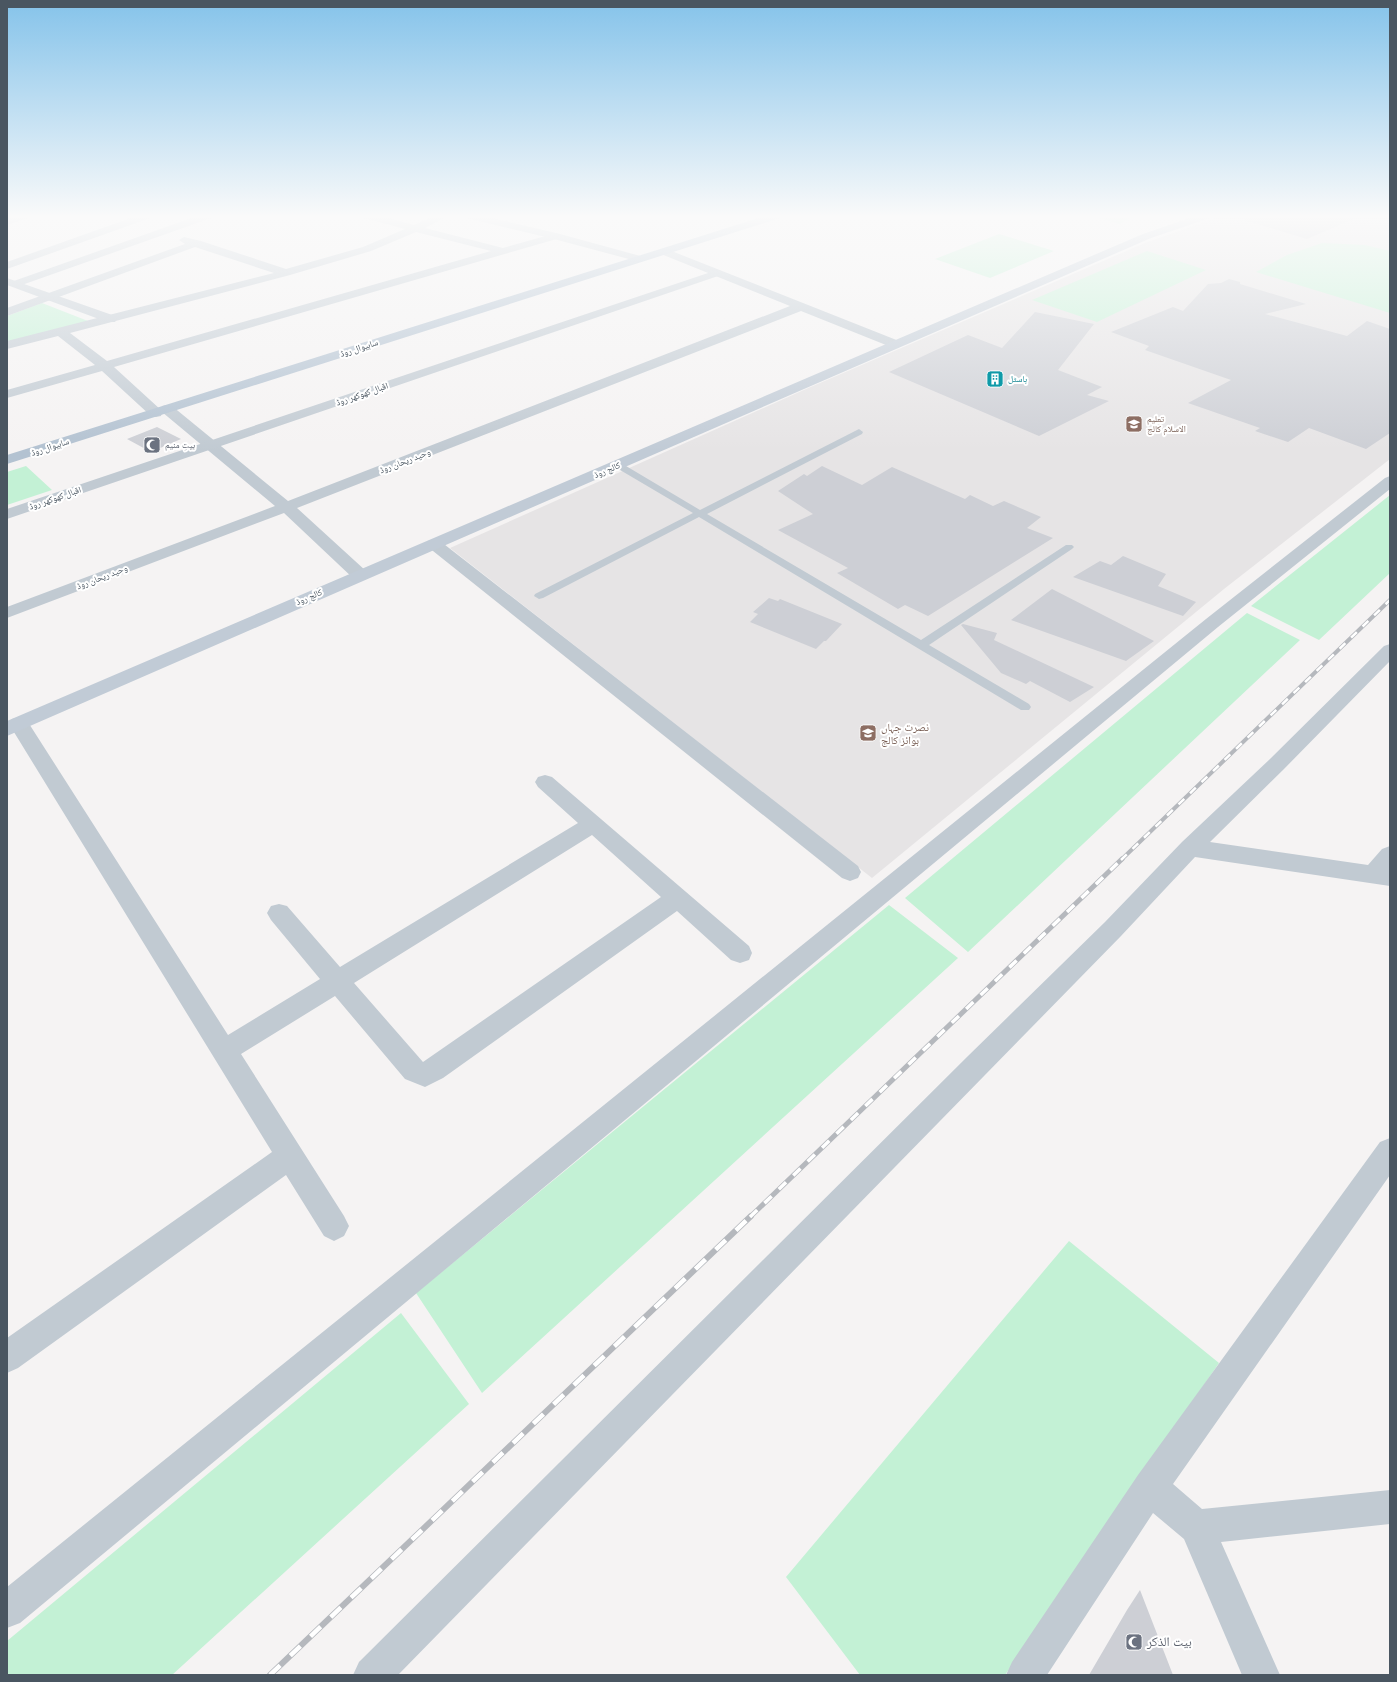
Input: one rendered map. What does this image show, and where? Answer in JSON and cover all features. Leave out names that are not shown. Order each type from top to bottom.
[{"type":"main road","name":"ساہیوال روڈ","points":[[7,460],[532,293]]},
{"type":"main road","name":"کالج روڈ","points":[[13,726],[618,465],[894,344],[912,338],[1015,293]]},
{"type":"street","points":[[42,293],[110,320]]},
{"type":"street","points":[[7,312],[56,293]]},
{"type":"street","points":[[7,345],[209,293]]},
{"type":"street","points":[[7,394],[106,367],[358,293]]},
{"type":"street","name":"اقبال کھوکھر روڈ","points":[[7,514],[657,293]]},
{"type":"street","points":[[770,293],[894,344]]},
{"type":"street","name":"وحید ریحان روڈ","points":[[7,613],[286,507],[802,306]]},
{"type":"street","points":[[60,331],[162,411],[211,445],[286,507],[360,575]]},
{"type":"street","points":[[7,1610],[1212,623],[1390,481]]},
{"type":"street","points":[[434,544],[850,872]]},
{"type":"street","points":[[372,1675],[1113,929],[1190,848],[1390,650]]},
{"type":"street","points":[[13,726],[224,1050],[334,1226]]},
{"type":"street","points":[[545,782],[740,953]]},
{"type":"street","points":[[224,1050],[593,824]]},
{"type":"street","points":[[1190,848],[1382,876],[1390,855]]},
{"type":"street","points":[[279,913],[414,1072],[425,1075],[678,898]]},
{"type":"street","points":[[1025,1675],[1150,1487],[1390,1151]]},
{"type":"street","points":[[7,1357],[290,1156]]},
{"type":"street","points":[[1150,1487],[1196,1527],[1261,1675]]},
{"type":"street","points":[[1196,1527],[1390,1508]]},
{"type":"lane","points":[[539,596],[859,432]]},
{"type":"lane","points":[[618,465],[1026,707]]},
{"type":"lane","points":[[921,645],[1069,547]]},
{"type":"shaded area","name":"نصرت جہاں بوائز کالج","points":[[1028,293],[1390,293],[1390,459],[1224,589],[872,878],[450,548],[806,389]]},
{"type":"green space","points":[[1047,293],[1157,293],[1097,322],[1032,300]]},
{"type":"green space","points":[[1326,293],[1390,293],[1390,313]]},
{"type":"green space","points":[[42,303],[88,321],[7,343],[7,316]]},
{"type":"green space","points":[[26,466],[52,490],[7,505],[7,472]]},
{"type":"green space","points":[[1390,495],[1390,573],[1319,640],[1251,606]]},
{"type":"green space","points":[[1247,613],[1300,640],[968,952],[905,898]]},
{"type":"green space","points":[[889,905],[958,958],[482,1393],[416,1293]]},
{"type":"green space","points":[[1069,1241],[1219,1363],[1005,1675],[860,1675],[786,1577]]},
{"type":"green space","points":[[401,1313],[469,1404],[172,1675],[7,1675],[7,1641]]},
{"type":"building","points":[[1199,293],[1271,293],[1306,304],[1265,314],[1347,336],[1367,321],[1390,329],[1390,433],[1366,449],[1309,428],[1288,442],[1255,431],[1260,428],[1188,403],[1231,380],[1145,350],[1149,346],[1111,332],[1173,307],[1183,311]]},
{"type":"building","name":"ہاسٹل","points":[[1035,312],[1094,324],[1058,370],[1102,387],[1087,395],[1109,401],[1039,436],[889,372],[968,335],[1002,348]]},
{"type":"building","name":"بیتِ منیم","points":[[157,427],[181,439],[151,452],[127,439]]},
{"type":"building","points":[[822,466],[862,485],[892,467],[965,499],[970,495],[993,506],[1004,501],[1041,517],[1027,528],[1053,538],[928,616],[905,605],[898,609],[837,573],[848,568],[778,530],[813,514],[778,491],[804,474],[807,476]]},
{"type":"building","points":[[1123,556],[1166,574],[1158,586],[1196,602],[1183,616],[1073,577],[1100,561],[1111,565]]},
{"type":"building","points":[[1052,589],[1154,641],[1126,661],[1011,620]]},
{"type":"building","points":[[769,598],[778,601],[780,599],[842,624],[816,649],[750,622],[758,614],[753,612]]},
{"type":"building","points":[[963,624],[997,633],[994,640],[1094,687],[1070,702],[1030,681],[1026,684],[1001,673],[961,625]]},
{"type":"building","name":"بیت الذکر","points":[[1140,1590],[1173,1675],[1089,1675],[1127,1610]]},
{"type":"railway","points":[[1121,860],[1390,600]]},
{"type":"railway","points":[[750,1217],[1122,859]]},
{"type":"railway","points":[[270,1675],[751,1216]]},
{"type":"place","name":"ہاسٹل","points":[[995,379]]},
{"type":"place","name":"تعلیم الاسلام کالج","points":[[1134,424]]},
{"type":"place","name":"بیتِ منیم","points":[[152,445]]},
{"type":"place","name":"نصرت جہاں بوائز کالج","points":[[868,733]]},
{"type":"place","name":"بیت الذکر","points":[[1134,1642]]}]
